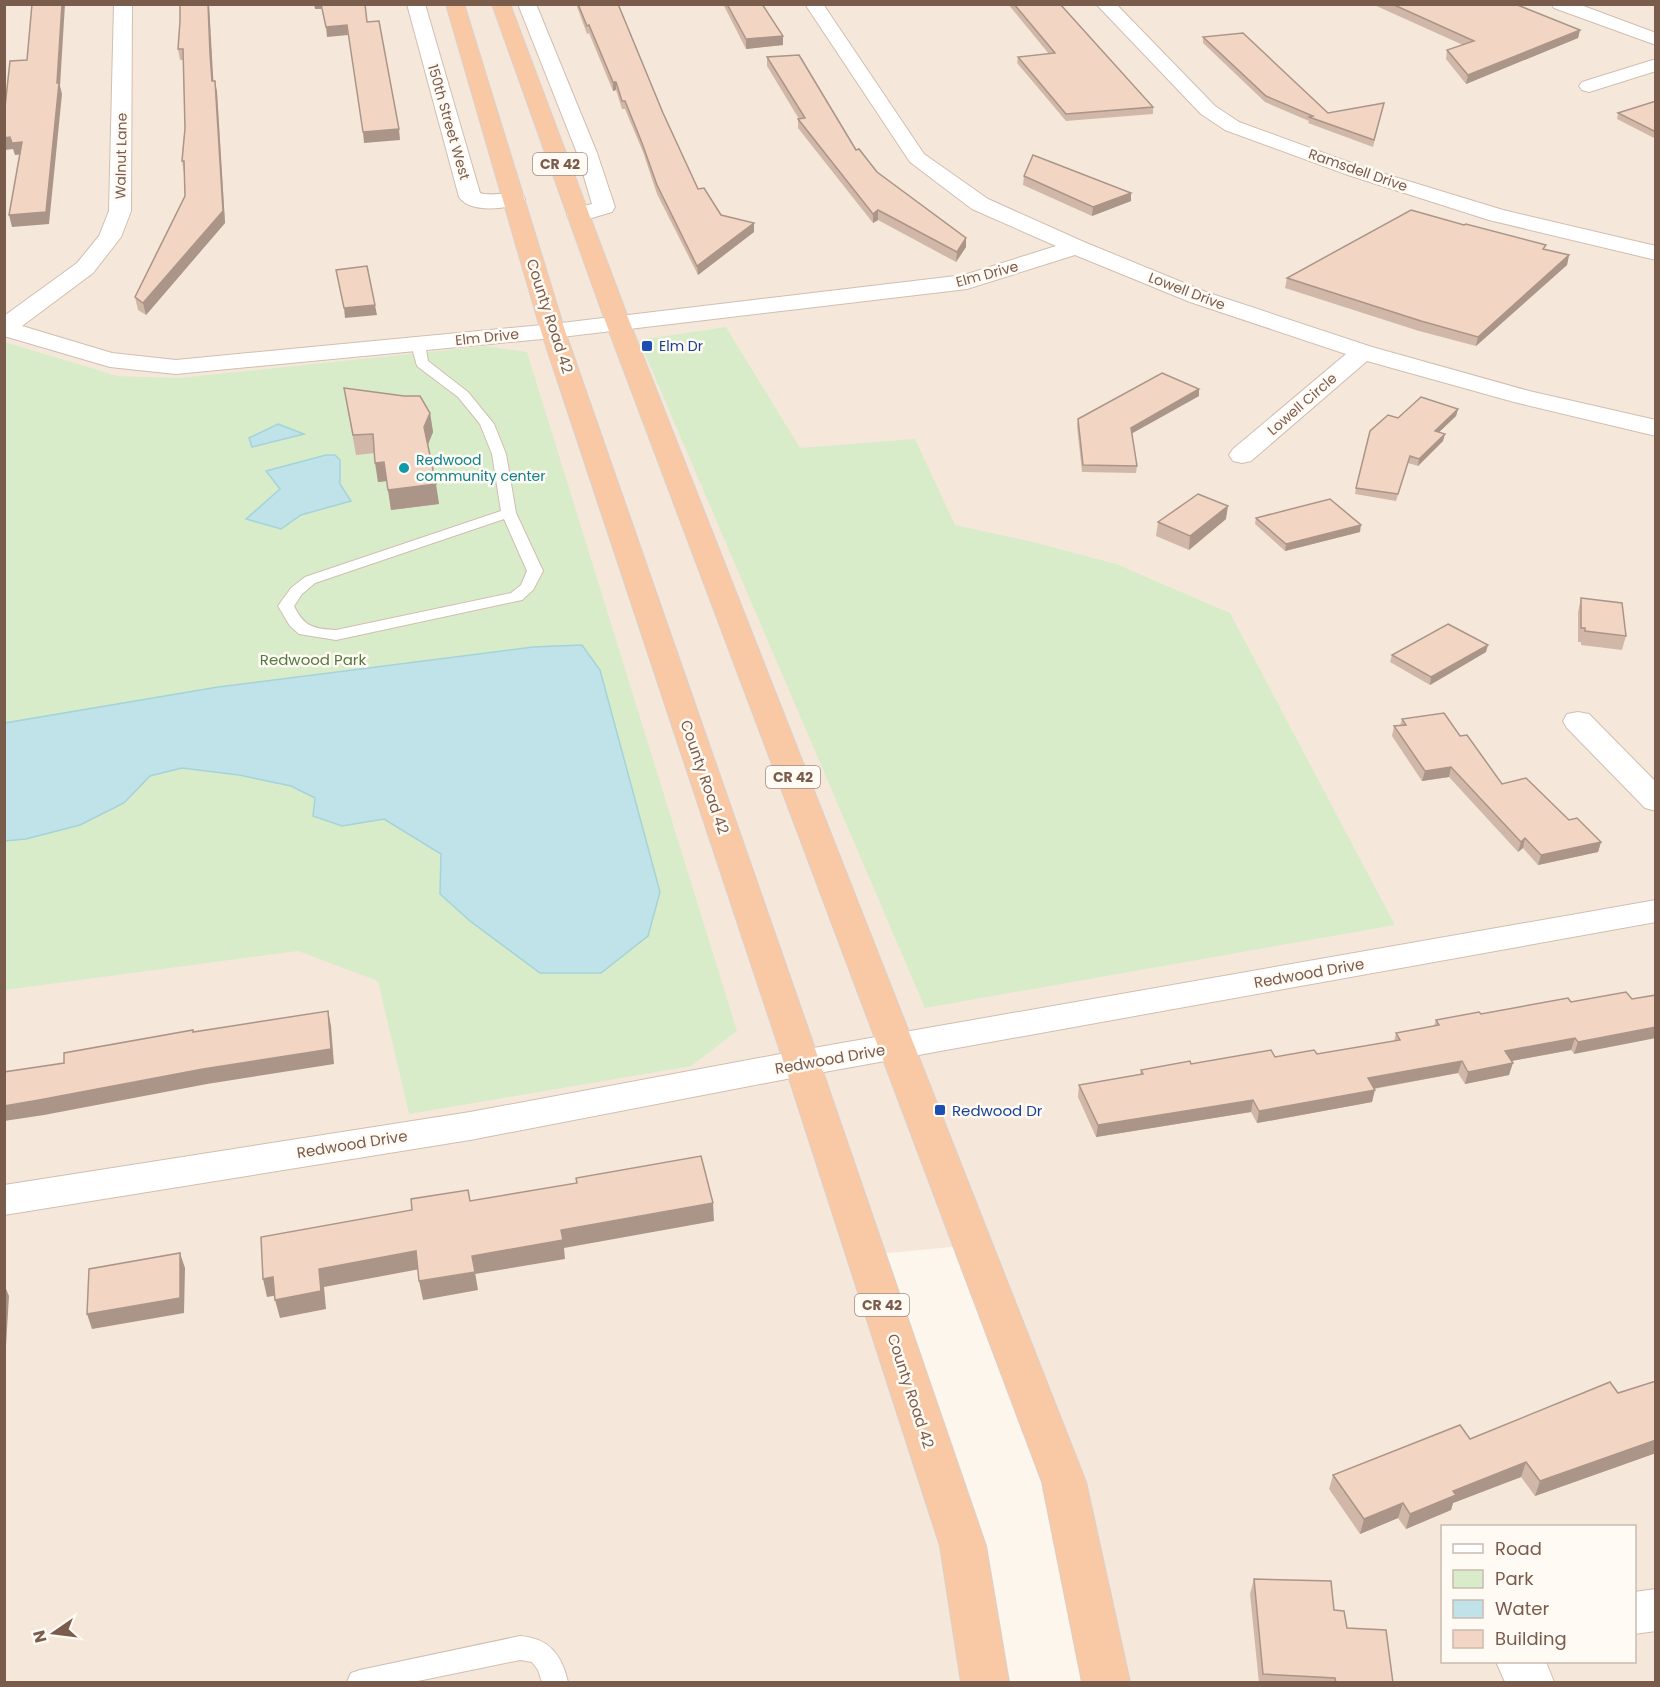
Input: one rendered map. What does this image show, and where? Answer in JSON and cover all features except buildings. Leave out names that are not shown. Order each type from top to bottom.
[{"type":"highway","name":"County Road 42","points":[[455,4],[553,331],[802,1063],[963,1546],[985,1683]]},
{"type":"highway","name":"CR 42","points":[[501,4],[618,323],[1064,1482],[1106,1683]]},
{"type":"street","name":"Walnut Lane","points":[[4,328],[85,268],[110,237],[120,211],[123,4]]},
{"type":"street","name":"150th Street West","points":[[416,4],[470,197],[486,202],[514,199]]},
{"type":"street","points":[[527,4],[587,153],[603,207],[578,215]]},
{"type":"street","name":"Lowell Drive","points":[[814,4],[916,158],[980,204],[1076,248],[1198,297],[1363,352],[1523,397],[1656,428]]},
{"type":"street","name":"Ramsdell Drive","points":[[1105,4],[1208,110],[1232,126],[1355,171],[1497,215],[1656,253]]},
{"type":"street","points":[[1560,4],[1656,40]]},
{"type":"street","points":[[1589,86],[1656,65]]},
{"type":"street","name":"Elm Drive","points":[[4,328],[110,360],[176,367],[553,331],[967,282],[1076,248]]},
{"type":"street","name":"Lowell Circle","points":[[1242,455],[1363,352]]},
{"type":"street","points":[[1578,721],[1656,801]]},
{"type":"street","name":"Redwood Drive","points":[[4,1200],[470,1126],[802,1063],[1656,911]]},
{"type":"street","points":[[1636,1613],[1656,1611]]},
{"type":"street","points":[[1522,1663],[1530,1683]]},
{"type":"lane","points":[[417,344],[422,363],[458,389],[479,411],[494,435],[509,513],[534,572],[528,587],[516,597],[336,634],[311,634],[294,624],[286,606],[296,591],[310,580],[509,513]]},
{"type":"lane","points":[[360,1683],[509,1648],[529,1647],[542,1653],[551,1666],[555,1683]]},
{"type":"shaded area","points":[[5,5],[1655,5],[1655,1682],[1106,1682],[1064,1482],[973,1245],[867,1255],[963,1546],[985,1682],[5,1682]]},
{"type":"green space","points":[[726,327],[800,448],[915,439],[955,525],[1033,542],[1116,564],[1230,613],[1395,925],[925,1008],[639,340]]},
{"type":"green space","name":"Redwood Park","points":[[5,342],[117,376],[179,378],[485,346],[527,352],[737,1031],[691,1066],[409,1114],[378,981],[298,951],[5,990]]},
{"type":"water","points":[[278,424],[304,434],[252,447],[249,438]]},
{"type":"water","points":[[326,455],[335,455],[340,460],[340,484],[351,501],[301,515],[281,529],[246,519],[280,489],[266,471]]},
{"type":"water","points":[[582,645],[600,670],[660,892],[648,936],[601,973],[540,973],[470,921],[440,894],[441,854],[384,819],[342,826],[313,816],[315,798],[291,786],[239,775],[182,768],[150,776],[124,803],[80,825],[26,839],[5,841],[5,723],[218,687],[533,647]]},
{"type":"place","name":"Elm Dr","points":[[647,346]]},
{"type":"place","name":"Redwood community center","points":[[404,468]]},
{"type":"place","name":"Redwood Dr","points":[[940,1110]]}]
